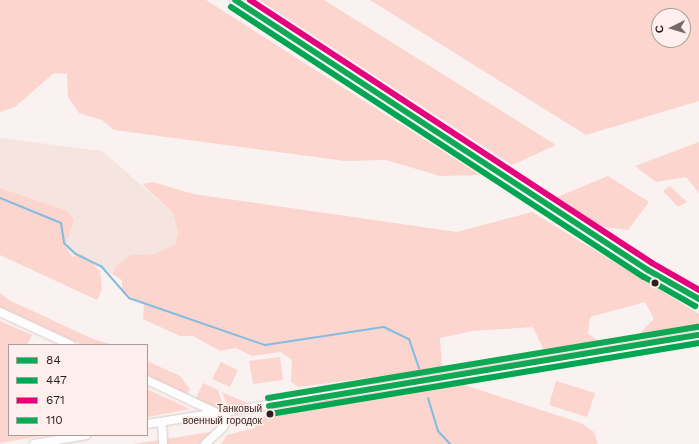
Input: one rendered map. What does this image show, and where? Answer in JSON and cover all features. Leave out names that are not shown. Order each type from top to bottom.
[{"type":"main road","points":[[235,0],[648,270],[699,299]]},
{"type":"street","points":[[0,312],[69,344]]},
{"type":"street","points":[[148,424],[219,414],[699,335]]},
{"type":"street","points":[[148,380],[219,414]]},
{"type":"street","points":[[205,444],[222,427],[228,412]]},
{"type":"street","points":[[162,422],[163,444]]},
{"type":"street","points":[[34,444],[80,436]]},
{"type":"shaded area","points":[[0,0],[206,0],[480,175],[440,176],[386,160],[345,161],[114,130],[102,120],[79,113],[68,97],[67,74],[54,73],[15,107],[0,112]]},
{"type":"shaded area","points":[[259,0],[324,0],[556,145],[512,165]]},
{"type":"shaded area","points":[[370,0],[699,0],[699,101],[586,135]]},
{"type":"shaded area","points":[[0,138],[102,151],[173,213],[178,232],[175,244],[155,254],[131,255],[116,266],[112,274],[57,246],[0,195]]},
{"type":"shaded area","points":[[699,142],[699,193],[686,177],[656,182],[635,166]]},
{"type":"shaded area","points":[[608,176],[649,202],[628,230],[602,227],[555,198]]},
{"type":"shaded area","points":[[153,182],[193,194],[457,232],[532,212],[699,314],[699,324],[692,330],[632,341],[654,319],[645,302],[590,317],[588,334],[604,344],[545,353],[533,327],[473,331],[440,338],[442,368],[299,387],[291,382],[292,360],[281,352],[252,356],[236,348],[220,351],[193,336],[180,336],[143,319],[144,303],[122,293],[122,280],[112,274],[116,266],[131,255],[155,254],[175,244],[178,232],[173,213],[142,184]]},
{"type":"shaded area","points":[[670,186],[687,202],[678,207],[663,191]]},
{"type":"shaded area","points":[[0,188],[67,211],[74,220],[65,246],[72,257],[82,254],[100,271],[102,289],[97,300],[0,255]]},
{"type":"shaded area","points":[[0,293],[11,301],[93,339],[110,344],[80,344],[0,307]]},
{"type":"shaded area","points":[[0,321],[32,335],[28,344],[8,344],[8,436],[42,436],[0,443]]},
{"type":"shaded area","points":[[280,357],[283,380],[253,384],[249,361]]},
{"type":"shaded area","points":[[148,361],[180,376],[190,389],[187,394],[148,375]]},
{"type":"shaded area","points":[[221,362],[238,370],[230,387],[212,379]]},
{"type":"shaded area","points":[[556,381],[595,393],[587,417],[549,405]]},
{"type":"shaded area","points":[[203,383],[218,390],[224,408],[217,410],[195,400]]},
{"type":"shaded area","points":[[461,384],[581,423],[594,432],[598,444],[221,444],[227,435],[255,428],[256,419],[329,399]]},
{"type":"shaded area","points":[[148,389],[190,409],[148,417]]},
{"type":"shaded area","points":[[222,392],[249,404],[228,408]]},
{"type":"shaded area","points":[[216,431],[201,444],[134,444]]},
{"type":"waterway","points":[[0,198],[61,223],[64,243],[76,254],[101,266],[129,298],[265,345],[384,327],[409,339],[419,368]]},
{"type":"waterway","points":[[428,398],[438,431],[450,444]]},
{"type":"transit line","name":"84","points":[[235,0],[648,270],[699,299]]},
{"type":"transit line","name":"671","points":[[250,0],[652,263],[699,290]]},
{"type":"transit line","name":"447","points":[[231,7],[644,277],[695,306]]},
{"type":"transit line","name":"110","points":[[268,398],[698,327]]},
{"type":"transit line","name":"84","points":[[269,406],[699,335]]},
{"type":"transit line","name":"447","points":[[270,414],[699,343]]},
{"type":"place","name":"Танковый военный городок","points":[[270,414]]}]
